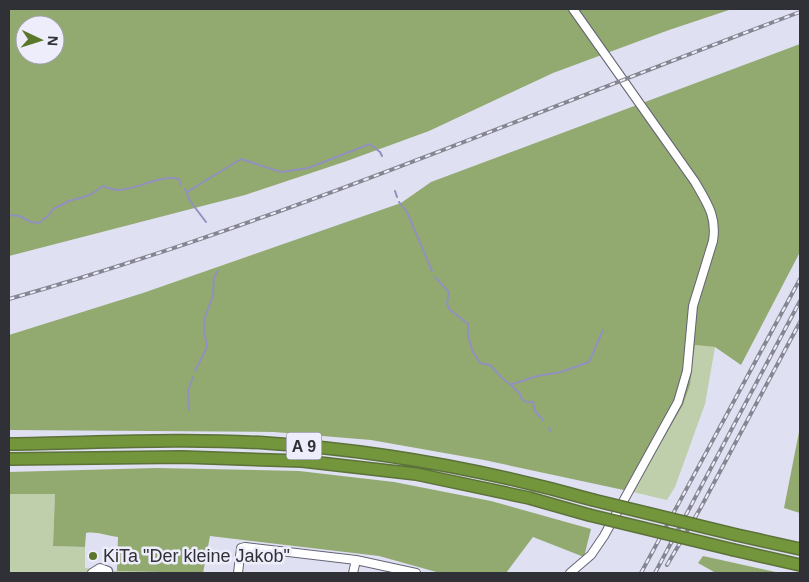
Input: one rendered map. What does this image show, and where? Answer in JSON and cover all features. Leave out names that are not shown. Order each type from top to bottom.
[{"type":"highway","name":"A 9","points":[[9,444],[263,443],[380,454],[470,468],[530,482],[593,500],[800,549]]},
{"type":"highway","name":"A 9","points":[[9,459],[182,457],[302,461],[416,474],[529,498],[800,565]]},
{"type":"street","points":[[570,573],[591,555],[604,536],[678,402],[687,371],[693,306],[715,231],[712,212],[695,182],[573,9]]},
{"type":"street","points":[[238,573],[240,548],[245,547],[356,560],[416,573]]},
{"type":"street","points":[[353,573],[356,560]]},
{"type":"street","points":[[92,573],[100,568],[108,571],[108,573]]},
{"type":"green space","points":[[9,9],[732,9],[553,73],[429,131],[245,195],[9,256]]},
{"type":"green space","points":[[800,44],[800,252],[741,365],[715,347],[695,345],[690,385],[683,405],[633,492],[484,460],[371,440],[274,432],[9,430],[9,335],[143,293],[401,203],[431,182]]},
{"type":"green space","points":[[695,345],[715,347],[705,404],[675,487],[667,500],[633,492],[683,405],[690,385]]},
{"type":"green space","points":[[800,427],[800,513],[784,508]]},
{"type":"green space","points":[[156,468],[299,471],[394,482],[491,501],[591,529],[584,557],[533,537],[506,573],[440,573],[379,556],[210,536],[203,573],[117,571],[118,537],[86,533],[85,547],[53,546],[55,494],[9,494],[9,472]]},
{"type":"green space","points":[[9,494],[55,494],[53,546],[85,547],[85,568],[170,573],[9,573]]},
{"type":"green space","points":[[703,556],[780,573],[716,573],[698,563]]},
{"type":"waterway","points":[[187,192],[241,159],[281,172],[308,168],[370,144],[382,156]]},
{"type":"waterway","points":[[9,215],[19,216],[31,222],[39,223],[53,209],[69,201],[90,195],[103,186],[119,190],[165,178],[179,179],[181,185]]},
{"type":"waterway","points":[[185,189],[190,201],[206,222]]},
{"type":"waterway","points":[[395,191],[397,197]]},
{"type":"waterway","points":[[399,202],[407,212],[432,271]]},
{"type":"waterway","points":[[195,371],[207,347],[204,329],[205,317],[213,296],[214,277],[218,271]]},
{"type":"waterway","points":[[435,277],[449,292],[447,303],[449,309],[468,324],[468,336],[472,350],[480,363],[490,365],[520,394],[521,398],[526,402],[533,402],[535,411],[543,420]]},
{"type":"waterway","points":[[513,384],[537,376],[561,372],[589,362],[603,330]]},
{"type":"waterway","points":[[189,410],[188,390],[193,377]]},
{"type":"railway","points":[[9,299],[109,269],[308,201],[800,12]]},
{"type":"railway","points":[[641,573],[800,279]]},
{"type":"railway","points":[[655,573],[800,301]]},
{"type":"railway","points":[[667,565],[700,509],[800,322]]},
{"type":"place","name":"KiTa \"Der kleine Jakob\"","points":[[93,556]]}]
